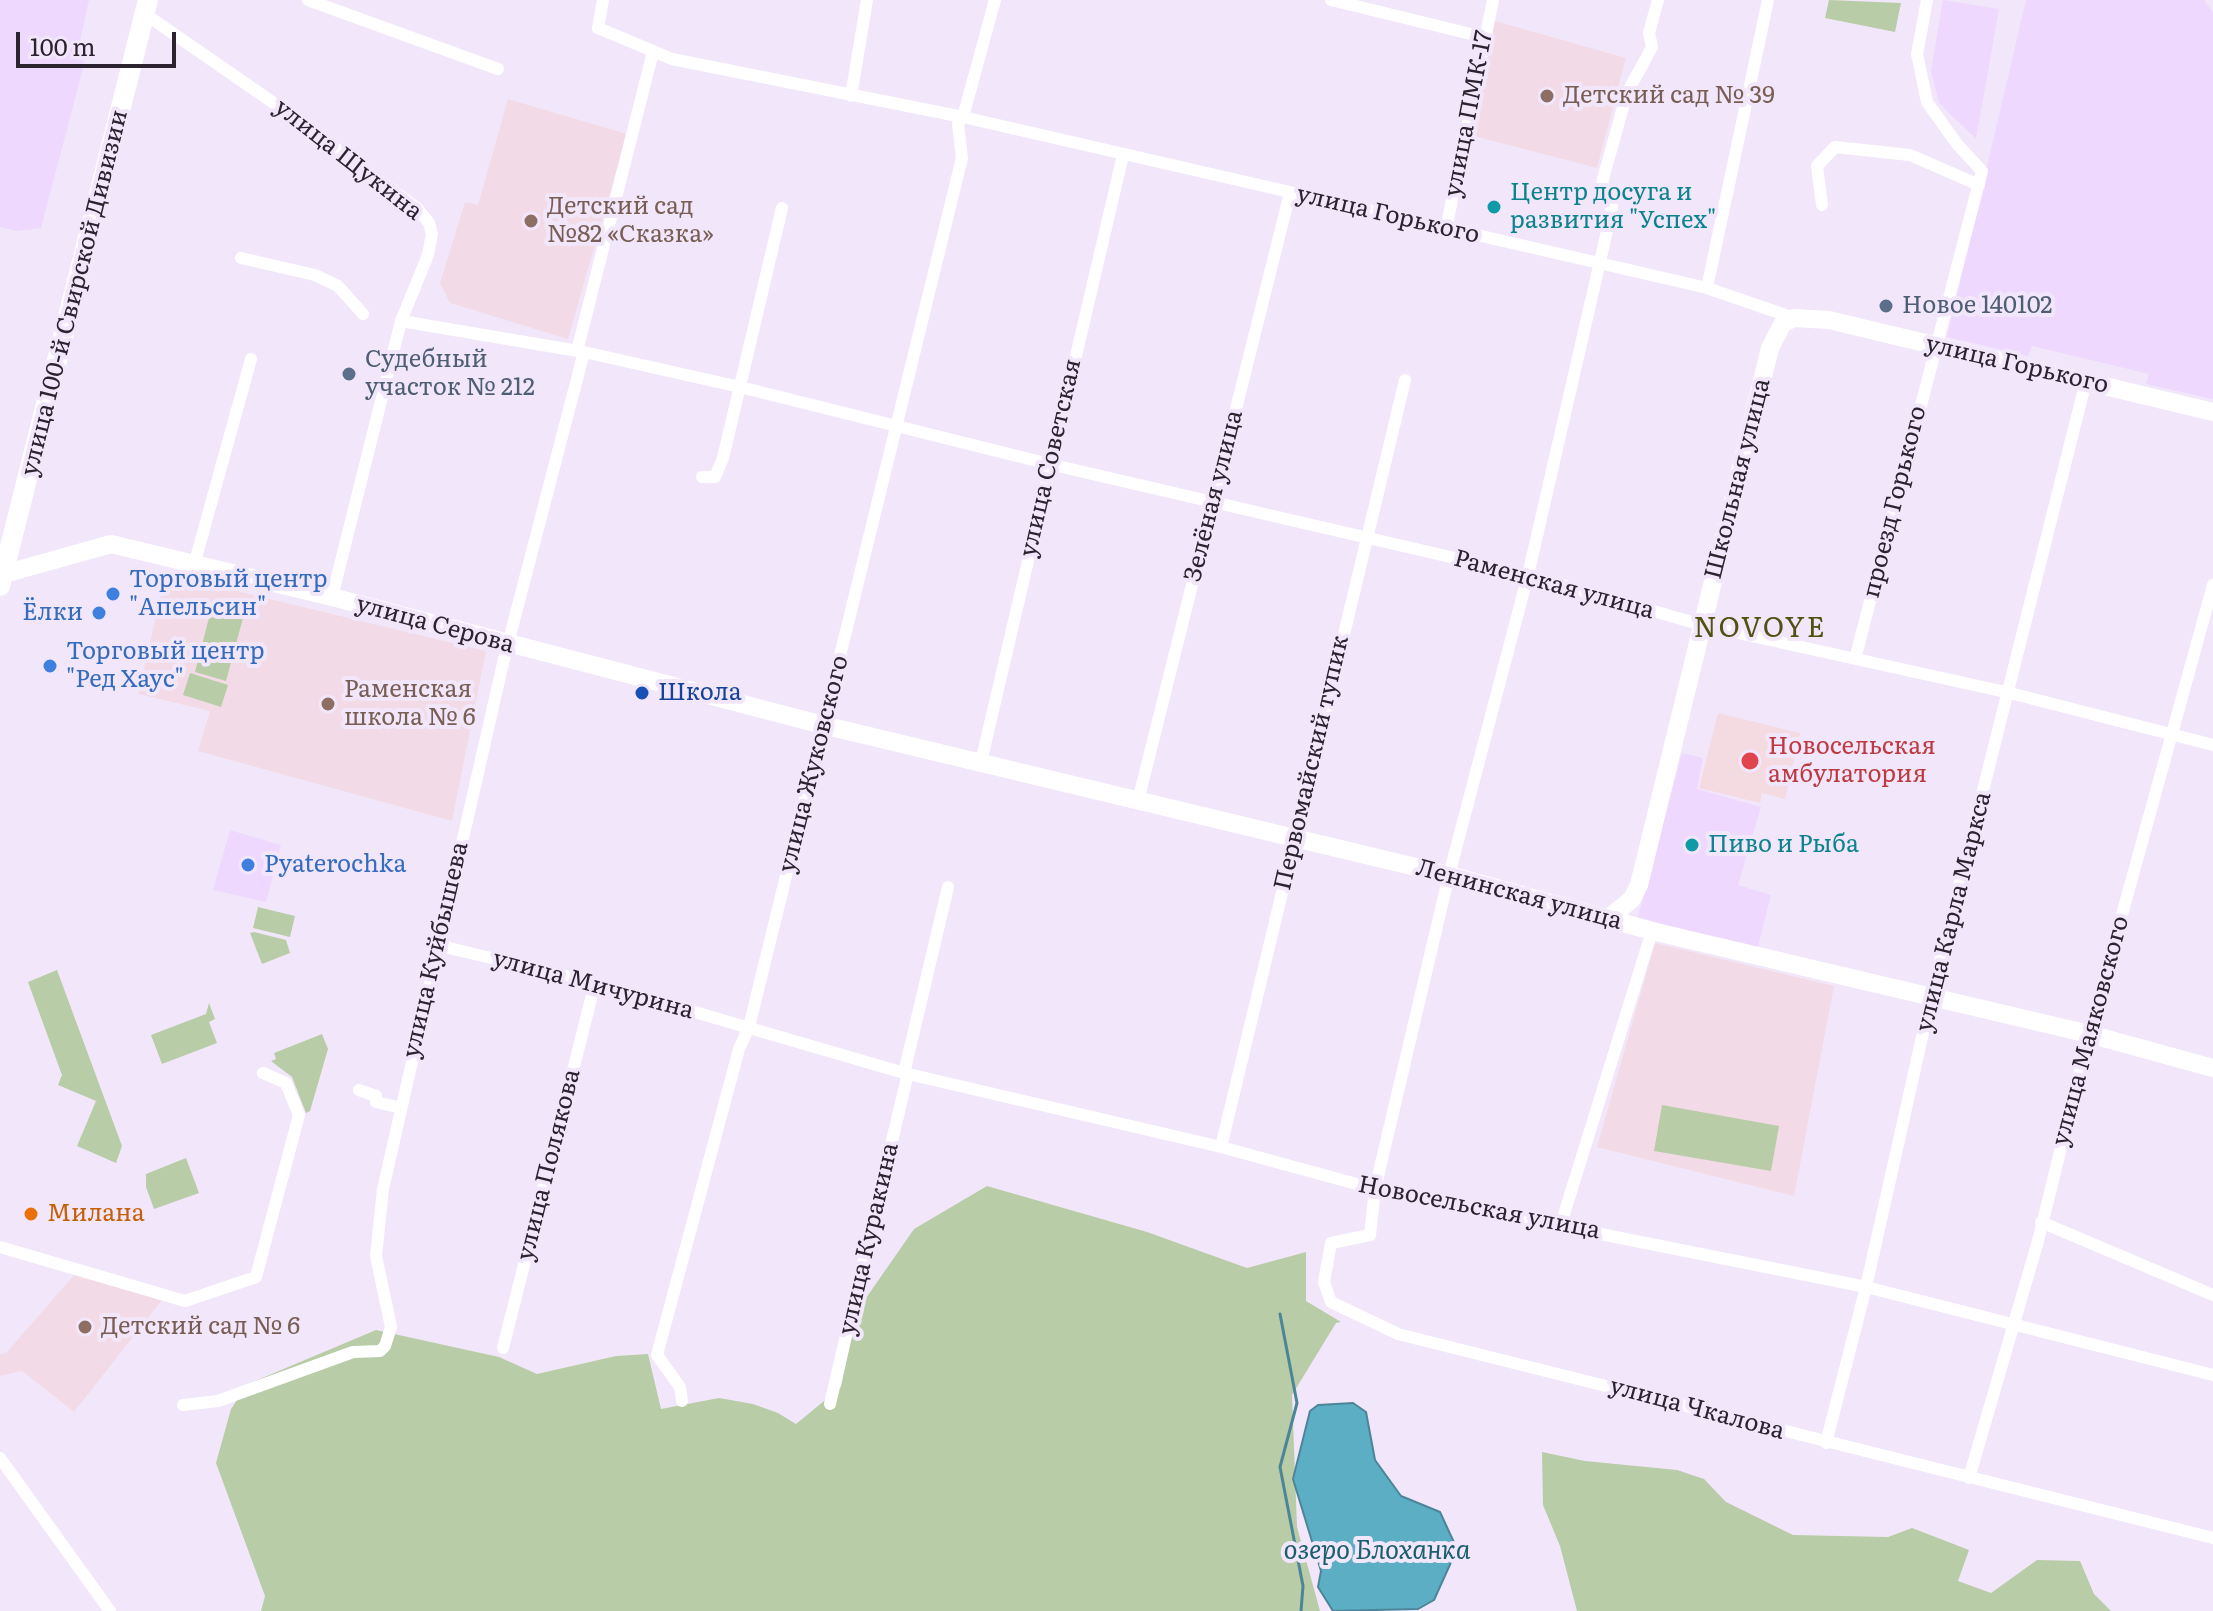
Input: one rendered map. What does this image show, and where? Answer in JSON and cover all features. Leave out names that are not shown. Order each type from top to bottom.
[{"type":"main road","name":"улица 100-й Свирской Дивизии","points":[[1,578],[146,7]]},
{"type":"street","points":[[308,0],[498,69]]},
{"type":"street","name":"улица Горького","points":[[603,0],[598,28],[672,59],[963,117],[1707,288],[1794,318],[1829,320],[2213,412]]},
{"type":"street","points":[[851,96],[867,0]]},
{"type":"street","name":"улица Жуковского","points":[[682,1401],[680,1387],[657,1355],[739,1049],[749,1027],[962,158],[958,124],[963,117],[995,0]]},
{"type":"street","points":[[1331,0],[1483,37]]},
{"type":"street","name":"улица ПМК-17","points":[[1446,229],[1493,0]]},
{"type":"street","points":[[1375,1189],[1449,875],[1528,575],[1612,206],[1602,187],[1603,179],[1627,93],[1652,47],[1649,33],[1658,0]]},
{"type":"street","points":[[1707,288],[1768,0]]},
{"type":"street","points":[[1822,205],[1817,166],[1835,147],[1910,155],[1979,185],[1982,171],[1957,144],[1927,102],[1917,54],[1927,0]]},
{"type":"street","name":"улица Щукина","points":[[146,7],[423,215],[432,234],[401,321],[332,597]]},
{"type":"street","points":[[580,351],[653,52]]},
{"type":"street","name":"улица Советская","points":[[981,762],[1123,155]]},
{"type":"street","name":"проезд Горького","points":[[1855,659],[1979,185]]},
{"type":"street","name":"Зелёная улица","points":[[1138,801],[1290,193]]},
{"type":"street","points":[[702,477],[715,477],[723,458],[782,208]]},
{"type":"street","points":[[241,258],[315,275],[338,286],[363,314]]},
{"type":"street","name":"Школьная улица","points":[[1609,918],[1632,899],[1639,885],[1770,348],[1783,323],[1794,318]]},
{"type":"street","name":"Раменская улица","points":[[401,321],[580,351],[740,387],[1049,464],[1528,575],[1702,625],[2010,693],[2213,745]]},
{"type":"street","name":"улица Куйбышева","points":[[183,1405],[218,1401],[353,1352],[380,1351],[385,1346],[391,1327],[376,1256],[383,1189],[508,645],[580,351]]},
{"type":"street","points":[[194,565],[251,359]]},
{"type":"street","name":"Первомайский тупик","points":[[1221,1147],[1405,380]]},
{"type":"street","name":"улица Карла Маркса","points":[[1826,1443],[1866,1287],[1931,997],[2010,693],[2086,381]]},
{"type":"street","name":"улица Серова","points":[[1,578],[111,544],[332,597],[823,725]]},
{"type":"street","name":"улица Маяковского","points":[[1969,1478],[2213,585]]},
{"type":"street","name":"Ленинская улица","points":[[823,725],[1449,875],[1652,931],[2089,1034],[2213,1068]]},
{"type":"street","name":"улица Куракина","points":[[830,1404],[948,887]]},
{"type":"street","points":[[1561,1224],[1652,931]]},
{"type":"street","name":"улица Мичурина","points":[[439,941],[449,948],[595,983],[749,1027]]},
{"type":"street","name":"улица Полякова","points":[[503,1348],[595,983]]},
{"type":"street","name":"Новосельская улица","points":[[749,1027],[906,1073],[1221,1147],[1375,1189],[1866,1287],[2213,1375]]},
{"type":"street","points":[[0,1247],[185,1301],[256,1277],[299,1115],[286,1083],[263,1073]]},
{"type":"street","points":[[359,1090],[376,1096],[376,1102],[401,1108]]},
{"type":"street","name":"улица Чкалова","points":[[1375,1189],[1370,1235],[1331,1243],[1324,1282],[1331,1302],[1398,1334],[2213,1538]]},
{"type":"street","points":[[2041,1222],[2213,1295]]},
{"type":"street","points":[[0,1458],[110,1611]]},
{"type":"shaded area","points":[[0,0],[89,0],[76,59],[85,61],[41,228],[17,231],[0,227]]},
{"type":"shaded area","points":[[1943,0],[1999,9],[1976,139],[1939,103],[1931,71]]},
{"type":"shaded area","points":[[2026,0],[2204,0],[2213,12],[2213,399],[2146,384],[2149,374],[2032,346],[2028,356],[1947,337]]},
{"type":"shaded area","name":"Детский сад № 39","points":[[1495,21],[1626,58],[1597,168],[1470,135]]},
{"type":"shaded area","name":"Детский сад №82 «Сказка»","points":[[508,99],[627,134],[568,339],[450,303],[440,283],[465,202],[478,205]]},
{"type":"shaded area","name":"Раменская школа № 6","points":[[166,574],[486,651],[452,821],[198,751],[210,711],[138,694]]},
{"type":"shaded area","name":"Новосельская амбулатория","points":[[1718,713],[1800,733],[1785,799],[1762,793],[1760,803],[1699,788]]},
{"type":"shaded area","points":[[1682,753],[1703,758],[1697,789],[1761,807],[1738,885],[1771,895],[1757,951],[1638,917]]},
{"type":"shaded area","points":[[230,830],[281,845],[266,902],[213,890]]},
{"type":"shaded area","points":[[1655,943],[1834,986],[1794,1196],[1597,1147]]},
{"type":"shaded area","name":"Детский сад № 6","points":[[74,1275],[162,1300],[74,1412],[22,1371],[0,1376],[0,1354],[6,1353]]},
{"type":"green space","points":[[1829,0],[1901,3],[1895,32],[1825,18]]},
{"type":"green space","points":[[211,610],[243,618],[226,681],[195,672]]},
{"type":"green space","points":[[190,673],[228,685],[221,707],[183,695]]},
{"type":"green space","points":[[258,907],[295,916],[290,937],[253,928]]},
{"type":"green space","points":[[250,933],[286,940],[290,953],[262,964]]},
{"type":"green space","points":[[57,970],[122,1146],[116,1163],[77,1146],[96,1101],[58,1085],[62,1075],[28,982]]},
{"type":"green space","points":[[209,1003],[215,1019],[209,1022],[217,1043],[162,1064],[151,1035],[206,1014]]},
{"type":"green space","points":[[322,1034],[328,1049],[310,1111],[306,1113],[292,1077],[271,1061],[276,1059],[274,1053]]},
{"type":"green space","points":[[1662,1105],[1779,1126],[1771,1171],[1654,1151]]},
{"type":"green space","points":[[186,1158],[199,1193],[154,1209],[146,1187],[146,1174]]},
{"type":"green space","points":[[987,1186],[1147,1232],[1247,1268],[1306,1252],[1306,1301],[1341,1322],[1336,1323],[1292,1395],[1297,1527],[1320,1611],[261,1611],[265,1596],[216,1463],[231,1409],[248,1384],[376,1330],[499,1357],[537,1374],[616,1356],[648,1354],[661,1409],[719,1398],[753,1404],[796,1424],[841,1387],[857,1311],[914,1229]]},
{"type":"green space","points":[[1542,1452],[1585,1461],[1677,1470],[1704,1479],[1726,1502],[1793,1535],[1888,1537],[1912,1528],[1969,1550],[1958,1581],[1991,1593],[2037,1560],[2080,1561],[2094,1594],[2111,1611],[1577,1611],[1560,1546],[1543,1505]]},
{"type":"water","name":"озеро Блоханка","points":[[1353,1403],[1366,1412],[1375,1460],[1401,1496],[1440,1512],[1457,1549],[1434,1600],[1418,1609],[1333,1611],[1318,1587],[1321,1571],[1293,1479],[1310,1411],[1318,1405]]},
{"type":"waterway","points":[[1280,1314],[1297,1403],[1280,1467],[1303,1586],[1301,1611]]},
{"type":"place","name":"Детский сад № 39","points":[[1547,96]]},
{"type":"place","name":"Центр досуга и развития \"Успех\"","points":[[1494,207]]},
{"type":"place","name":"Детский сад №82 «Сказка»","points":[[531,221]]},
{"type":"place","name":"Новое 140102","points":[[1886,306]]},
{"type":"place","name":"Судебный участок № 212","points":[[349,374]]},
{"type":"place","name":"Торговый центр \"Апельсин\"","points":[[113,594]]},
{"type":"place","name":"Ёлки","points":[[99,613]]},
{"type":"place","name":"Торговый центр \"Ред Хаус\"","points":[[50,666]]},
{"type":"place","name":"Школа","points":[[642,693]]},
{"type":"place","name":"Раменская школа № 6","points":[[328,704]]},
{"type":"place","name":"Новосельская амбулатория","points":[[1750,761]]},
{"type":"place","name":"Пиво и Рыба","points":[[1692,845]]},
{"type":"place","name":"Pyaterochka","points":[[248,865]]},
{"type":"place","name":"Милана","points":[[31,1214]]},
{"type":"place","name":"Детский сад № 6","points":[[85,1327]]},
{"type":"district","name":"NOVOYE","points":[[1760,629]]}]
